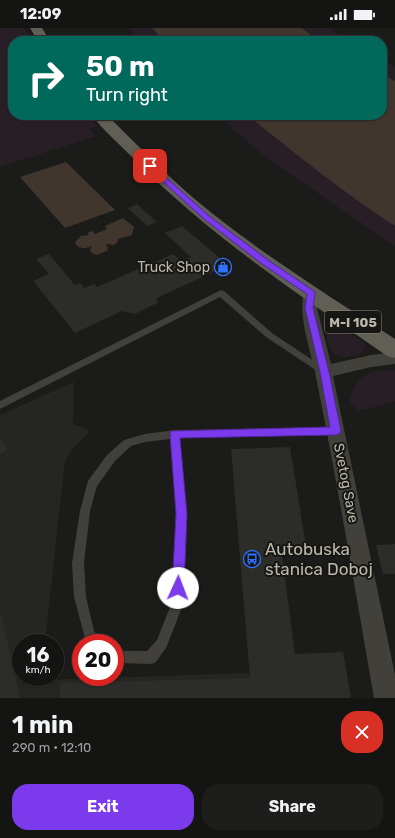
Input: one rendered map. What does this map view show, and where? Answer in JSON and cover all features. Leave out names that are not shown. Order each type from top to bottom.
[{"type":"main road","name":"M-I 105","points":[[104,120],[150,166],[206,217],[265,262],[395,350]]},
{"type":"street","name":"Svetog Save","points":[[311,293],[309,308],[336,431],[387,698]]},
{"type":"street","points":[[324,372],[371,361],[395,358]]},
{"type":"lane","points":[[0,405],[221,293],[270,335],[324,372]]},
{"type":"lane","points":[[89,634],[82,605],[78,563],[85,511],[92,484],[111,458],[128,443],[145,438],[175,434],[336,431]]},
{"type":"lane","points":[[124,657],[150,658],[162,644],[178,602],[181,514],[175,434]]},
{"type":"shaded area","points":[[0,28],[24,28],[30,36],[8,36],[8,120],[92,120],[97,126],[88,129],[96,136],[0,167]]},
{"type":"shaded area","points":[[129,28],[152,28],[159,36],[135,36]]},
{"type":"shaded area","points":[[152,28],[302,28],[312,36],[159,36]]},
{"type":"shaded area","points":[[302,28],[329,28],[340,36],[312,36]]},
{"type":"shaded area","points":[[387,63],[395,67],[395,81],[387,77]]},
{"type":"shaded area","points":[[387,77],[395,81],[395,226],[301,158],[253,120],[387,120]]},
{"type":"shaded area","points":[[223,120],[253,120],[309,164],[376,214],[395,226],[395,246],[268,159]]},
{"type":"shaded area","points":[[66,162],[115,210],[65,228],[20,177]]},
{"type":"shaded area","points":[[123,218],[134,227],[132,235],[118,239],[117,243],[114,245],[106,244],[108,248],[107,251],[96,255],[90,250],[92,246],[80,248],[76,245],[75,242],[81,236],[89,235],[87,233],[92,231],[95,234],[107,229],[105,226]]},
{"type":"shaded area","points":[[324,321],[331,322],[363,342],[365,349],[360,355],[344,357],[340,357],[333,353],[330,350],[323,323]]},
{"type":"shaded area","points":[[383,370],[395,370],[395,401],[359,411],[350,402],[356,383],[359,379],[369,373]]},
{"type":"shaded area","points":[[74,382],[73,424],[90,431],[72,450],[66,459],[64,468],[46,634],[12,634],[12,686],[64,686],[64,679],[72,679],[72,686],[124,686],[124,677],[249,673],[252,698],[0,698],[0,415]]},
{"type":"building","points":[[137,204],[157,222],[147,226],[128,208]]},
{"type":"building","points":[[182,226],[228,265],[157,298],[157,303],[135,314],[122,311],[75,333],[33,281],[49,274],[36,259],[49,254],[75,285],[80,283],[84,288],[94,284],[97,287],[173,254],[181,261],[191,257],[165,233]]},
{"type":"building","points":[[0,437],[7,450],[0,454]]},
{"type":"building","points":[[290,447],[306,546],[281,547],[295,654],[343,652],[351,698],[59,698],[61,686],[64,686],[64,683],[72,683],[72,686],[124,686],[124,681],[250,678],[231,449]]},
{"type":"building","points":[[395,544],[395,574],[383,574],[376,545]]},
{"type":"building","points":[[1,614],[12,663],[12,686],[17,686],[20,698],[0,698]]},
{"type":"place","name":"Truck Shop","points":[[223,267]]},
{"type":"place","name":"Autobuska stanica Doboj","points":[[252,559]]},
{"type":"route","points":[[150,166],[206,217],[265,262],[311,293],[309,308],[336,431],[196,432],[175,434],[181,514],[178,588]]}]
